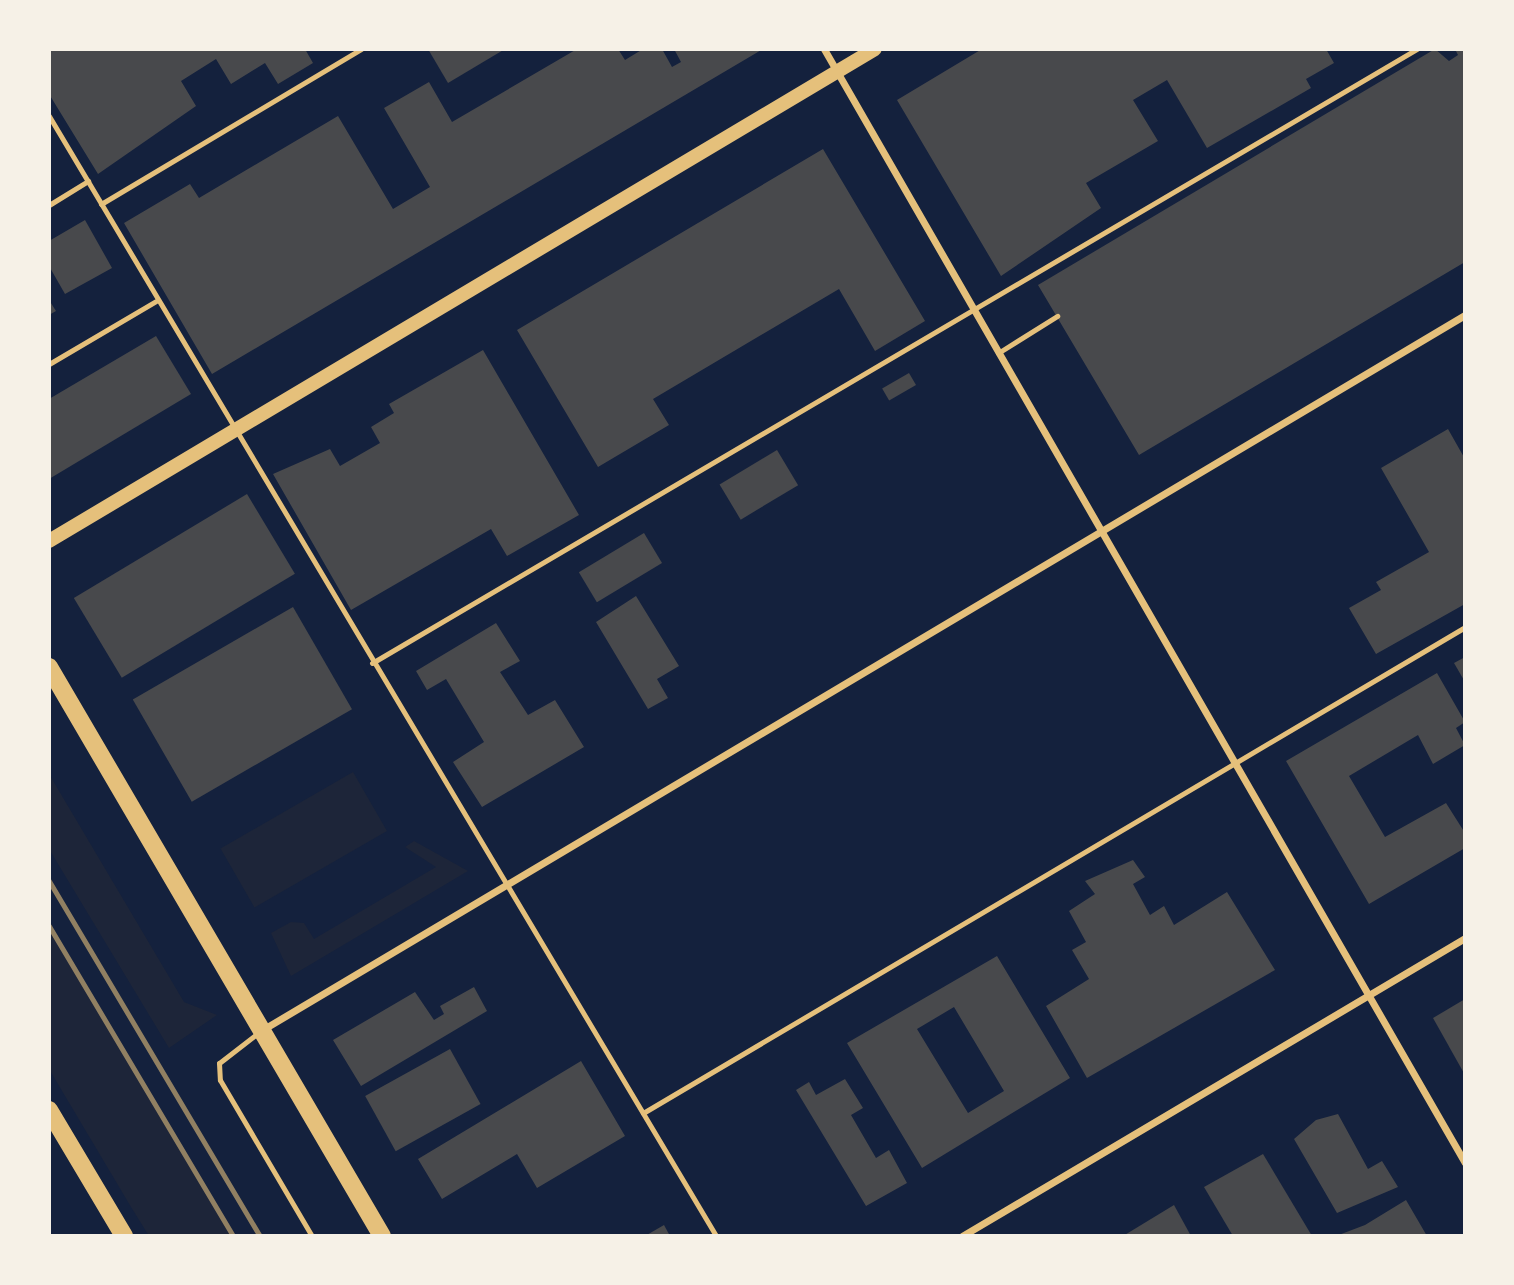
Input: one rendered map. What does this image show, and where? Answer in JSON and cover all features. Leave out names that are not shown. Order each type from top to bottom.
[{"type":"main road","points":[[49,541],[874,49]]},
{"type":"main road","points":[[49,667],[382,1236]]},
{"type":"main road","points":[[49,1110],[124,1236]]},
{"type":"street","points":[[824,49],[1233,767],[1465,1163]]},
{"type":"street","points":[[260,1031],[1465,315]]},
{"type":"street","points":[[962,1236],[1465,938]]},
{"type":"lane","points":[[101,204],[361,49]]},
{"type":"lane","points":[[372,663],[975,313],[1417,49]]},
{"type":"lane","points":[[49,116],[372,663],[716,1236]]},
{"type":"lane","points":[[49,205],[88,181]]},
{"type":"lane","points":[[49,364],[156,300]]},
{"type":"lane","points":[[998,353],[1057,316]]},
{"type":"lane","points":[[643,1113],[1233,767],[1465,627]]},
{"type":"lane","points":[[260,1031],[219,1063],[220,1080],[312,1236]]},
{"type":"shaded area","points":[[353,772],[387,831],[254,907],[220,848]]},
{"type":"shaded area","points":[[49,774],[184,1002],[217,1015],[169,1048],[49,849]]},
{"type":"shaded area","points":[[414,841],[468,871],[291,976],[271,933],[291,922],[304,923],[314,939],[436,867],[405,847]]},
{"type":"shaded area","points":[[49,926],[233,1236],[149,1236],[49,1069]]},
{"type":"building","points":[[49,49],[305,49],[313,63],[278,84],[265,63],[231,84],[216,59],[181,81],[196,106],[98,174],[49,94]]},
{"type":"building","points":[[428,49],[505,49],[448,83]]},
{"type":"building","points":[[577,49],[618,49],[625,60],[643,49],[662,49],[672,67],[681,62],[674,49],[763,49],[212,374],[124,223],[190,184],[199,198],[338,116],[393,209],[430,187],[384,108],[429,82],[452,122]]},
{"type":"building","points":[[982,49],[1326,49],[1334,63],[1306,79],[1311,88],[1207,148],[1167,80],[1133,100],[1158,141],[1086,183],[1101,208],[1001,276],[897,100]]},
{"type":"building","points":[[1435,49],[1449,61],[1458,55],[1455,49],[1465,49],[1465,262],[1139,455],[1038,285]]},
{"type":"building","points":[[823,149],[925,321],[875,351],[839,289],[653,399],[669,425],[598,467],[517,330]]},
{"type":"building","points":[[85,220],[112,268],[65,294],[49,266],[49,241]]},
{"type":"building","points":[[49,300],[56,311],[49,315]]},
{"type":"building","points":[[156,336],[191,394],[49,479],[49,399]]},
{"type":"building","points":[[483,350],[579,515],[507,556],[491,529],[351,610],[273,474],[330,449],[340,466],[380,443],[371,427],[394,413],[389,404]]},
{"type":"building","points":[[909,373],[916,385],[889,401],[882,388]]},
{"type":"building","points":[[1448,429],[1465,459],[1465,604],[1376,654],[1349,608],[1381,590],[1376,582],[1429,552],[1381,468]]},
{"type":"building","points":[[777,450],[798,485],[741,520],[720,485]]},
{"type":"building","points":[[247,494],[295,574],[122,678],[74,598]]},
{"type":"building","points":[[644,533],[662,563],[597,602],[579,572]]},
{"type":"building","points":[[636,596],[679,666],[657,679],[668,698],[648,709],[596,622]]},
{"type":"building","points":[[293,607],[352,709],[192,802],[133,700]]},
{"type":"building","points":[[496,623],[520,661],[500,672],[528,715],[555,700],[584,747],[482,807],[453,762],[484,742],[446,679],[427,690],[416,671]]},
{"type":"building","points":[[1465,657],[1465,682],[1454,663]]},
{"type":"building","points":[[1437,673],[1465,722],[1456,728],[1465,745],[1433,764],[1418,735],[1349,776],[1385,837],[1446,803],[1465,833],[1465,848],[1369,904],[1286,761]]},
{"type":"building","points":[[1133,860],[1145,877],[1133,884],[1150,915],[1164,906],[1174,925],[1227,892],[1275,970],[1087,1078],[1046,1006],[1089,979],[1072,950],[1086,942],[1069,911],[1095,894],[1085,881]]},
{"type":"building","points":[[997,956],[1070,1078],[922,1168],[847,1043]],"holes":[[[954,1007],[1004,1091],[968,1113],[917,1029]]]},
{"type":"building","points":[[474,987],[487,1011],[361,1086],[333,1040],[415,992],[434,1020],[444,1014],[440,1006]]},
{"type":"building","points":[[1465,999],[1465,1075],[1433,1018]]},
{"type":"building","points":[[450,1049],[481,1104],[396,1151],[365,1096]]},
{"type":"building","points":[[581,1061],[625,1136],[537,1188],[517,1154],[442,1199],[418,1159]]},
{"type":"building","points":[[845,1079],[863,1108],[851,1115],[876,1158],[889,1150],[907,1183],[866,1206],[796,1090],[809,1082],[816,1095]]},
{"type":"building","points":[[1338,1114],[1368,1169],[1382,1161],[1398,1187],[1337,1213],[1294,1139],[1316,1120]]},
{"type":"building","points":[[1263,1154],[1312,1236],[1233,1236],[1204,1187]]},
{"type":"building","points":[[1406,1200],[1427,1236],[1336,1236],[1365,1225]]},
{"type":"building","points":[[1174,1205],[1191,1236],[1123,1236]]},
{"type":"building","points":[[664,1225],[670,1236],[645,1236]]},
{"type":"railway","points":[[49,881],[260,1236]]},
{"type":"railway","points":[[49,926],[233,1236]]}]
